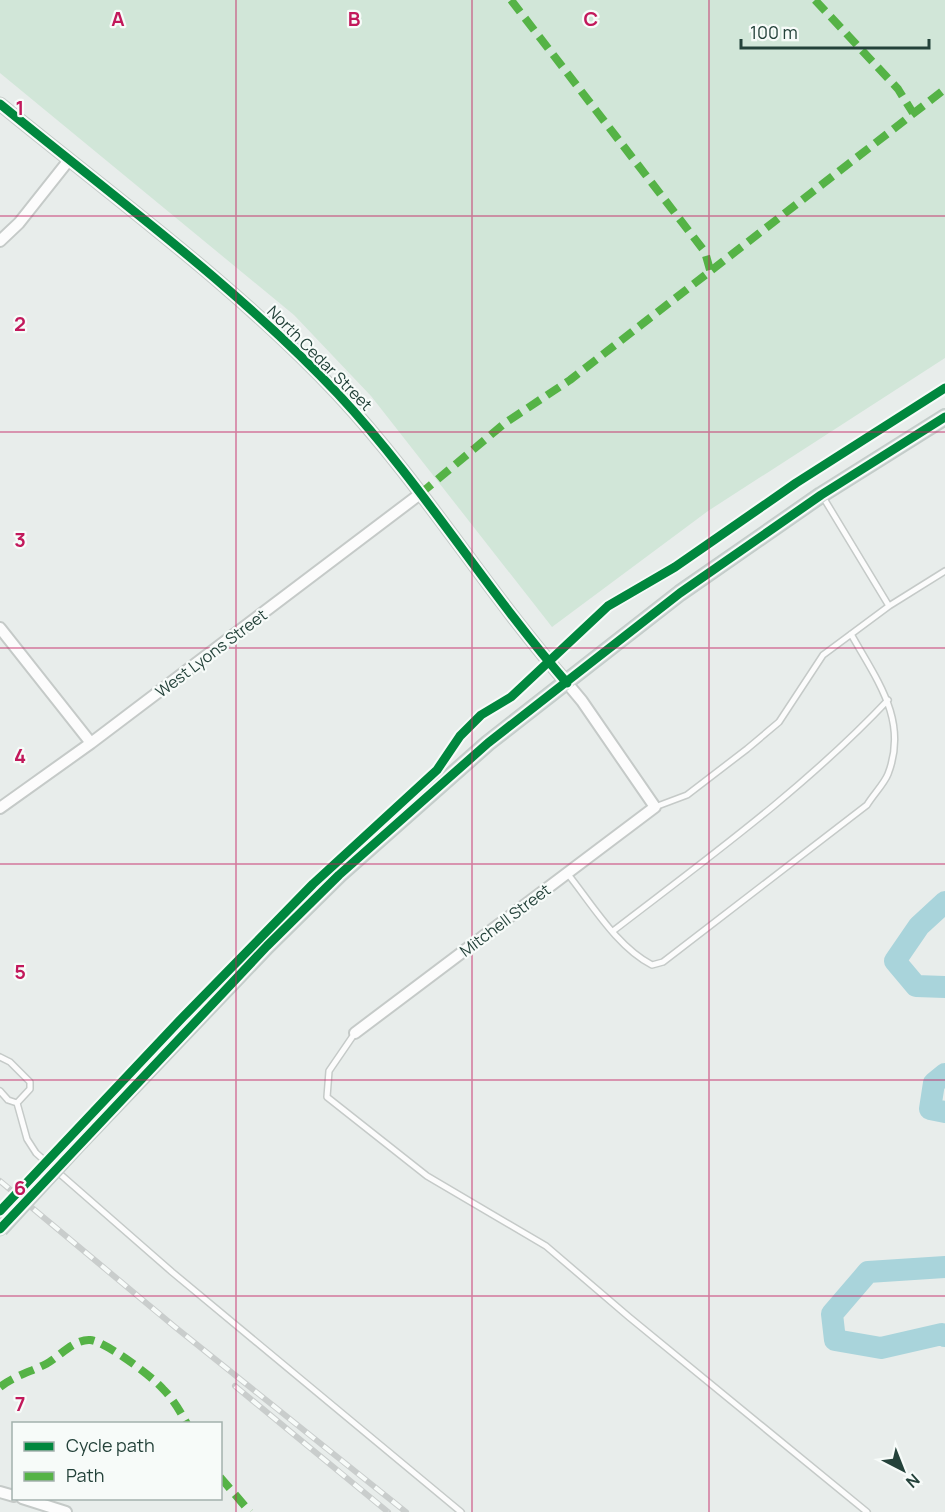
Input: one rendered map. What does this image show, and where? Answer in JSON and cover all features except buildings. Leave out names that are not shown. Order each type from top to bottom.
[{"type":"main road","points":[[0,1228],[267,946],[339,875],[488,743],[680,593],[821,495],[945,417]]},
{"type":"street","name":"North Cedar Street","points":[[0,104],[220,282],[289,345],[338,394],[382,444],[582,701],[655,807]]},
{"type":"street","points":[[0,241],[19,223],[69,159]]},
{"type":"street","name":"West Lyons Street","points":[[0,808],[91,743],[420,494]]},
{"type":"street","points":[[0,628],[91,743]]},
{"type":"street","name":"Mitchell Street","points":[[356,1033],[655,807]]},
{"type":"street","points":[[27,1500],[66,1512]]},
{"type":"lane","points":[[821,495],[889,606]]},
{"type":"lane","points":[[655,807],[687,795],[779,722],[823,655],[889,606],[945,571]]},
{"type":"lane","points":[[567,873],[613,931],[641,959],[652,965],[663,962],[867,805],[888,775],[894,750],[895,725],[888,700],[850,634]]},
{"type":"lane","points":[[613,931],[769,810],[858,732],[888,700]]},
{"type":"lane","points":[[356,1033],[329,1071],[327,1097],[427,1176],[546,1246],[867,1512]]},
{"type":"lane","points":[[0,1057],[10,1062],[30,1082],[30,1089],[17,1102]]},
{"type":"lane","points":[[0,1091],[8,1100]]},
{"type":"lane","points":[[0,1101],[17,1102]]},
{"type":"lane","points":[[17,1102],[27,1139],[36,1153],[172,1272],[461,1512]]},
{"type":"green space","points":[[0,0],[945,0],[945,358],[708,511],[552,627],[371,396],[294,315],[0,73]]},
{"type":"waterway","points":[[945,902],[919,926],[895,961],[916,986],[945,987]]},
{"type":"waterway","points":[[945,1074],[934,1083],[930,1109],[945,1112]]},
{"type":"waterway","points":[[945,1267],[868,1272],[832,1314],[835,1340],[881,1348],[942,1334],[945,1336]]},
{"type":"railway","points":[[0,1181],[175,1327],[406,1512]]},
{"type":"railway","points":[[235,1386],[388,1512]]},
{"type":"marked path","points":[[511,0],[705,252],[710,270]]},
{"type":"marked path","points":[[815,0],[898,89],[913,113]]},
{"type":"marked path","points":[[420,494],[505,423],[570,380],[945,89]]},
{"type":"marked path","points":[[0,1387],[46,1364],[72,1345],[90,1340],[106,1346],[158,1383],[186,1422]]},
{"type":"marked path","points":[[222,1479],[250,1512]]},
{"type":"cycle path","points":[[0,104],[217,280],[299,354],[369,428],[537,648],[567,683]]},
{"type":"cycle path","points":[[0,1211],[183,1017],[313,884],[437,770],[460,736],[481,715],[511,697],[608,606],[675,567],[796,483],[945,388]]},
{"type":"cycle path","points":[[0,1229],[267,946],[339,875],[488,743],[680,593],[821,495],[945,417]]}]
